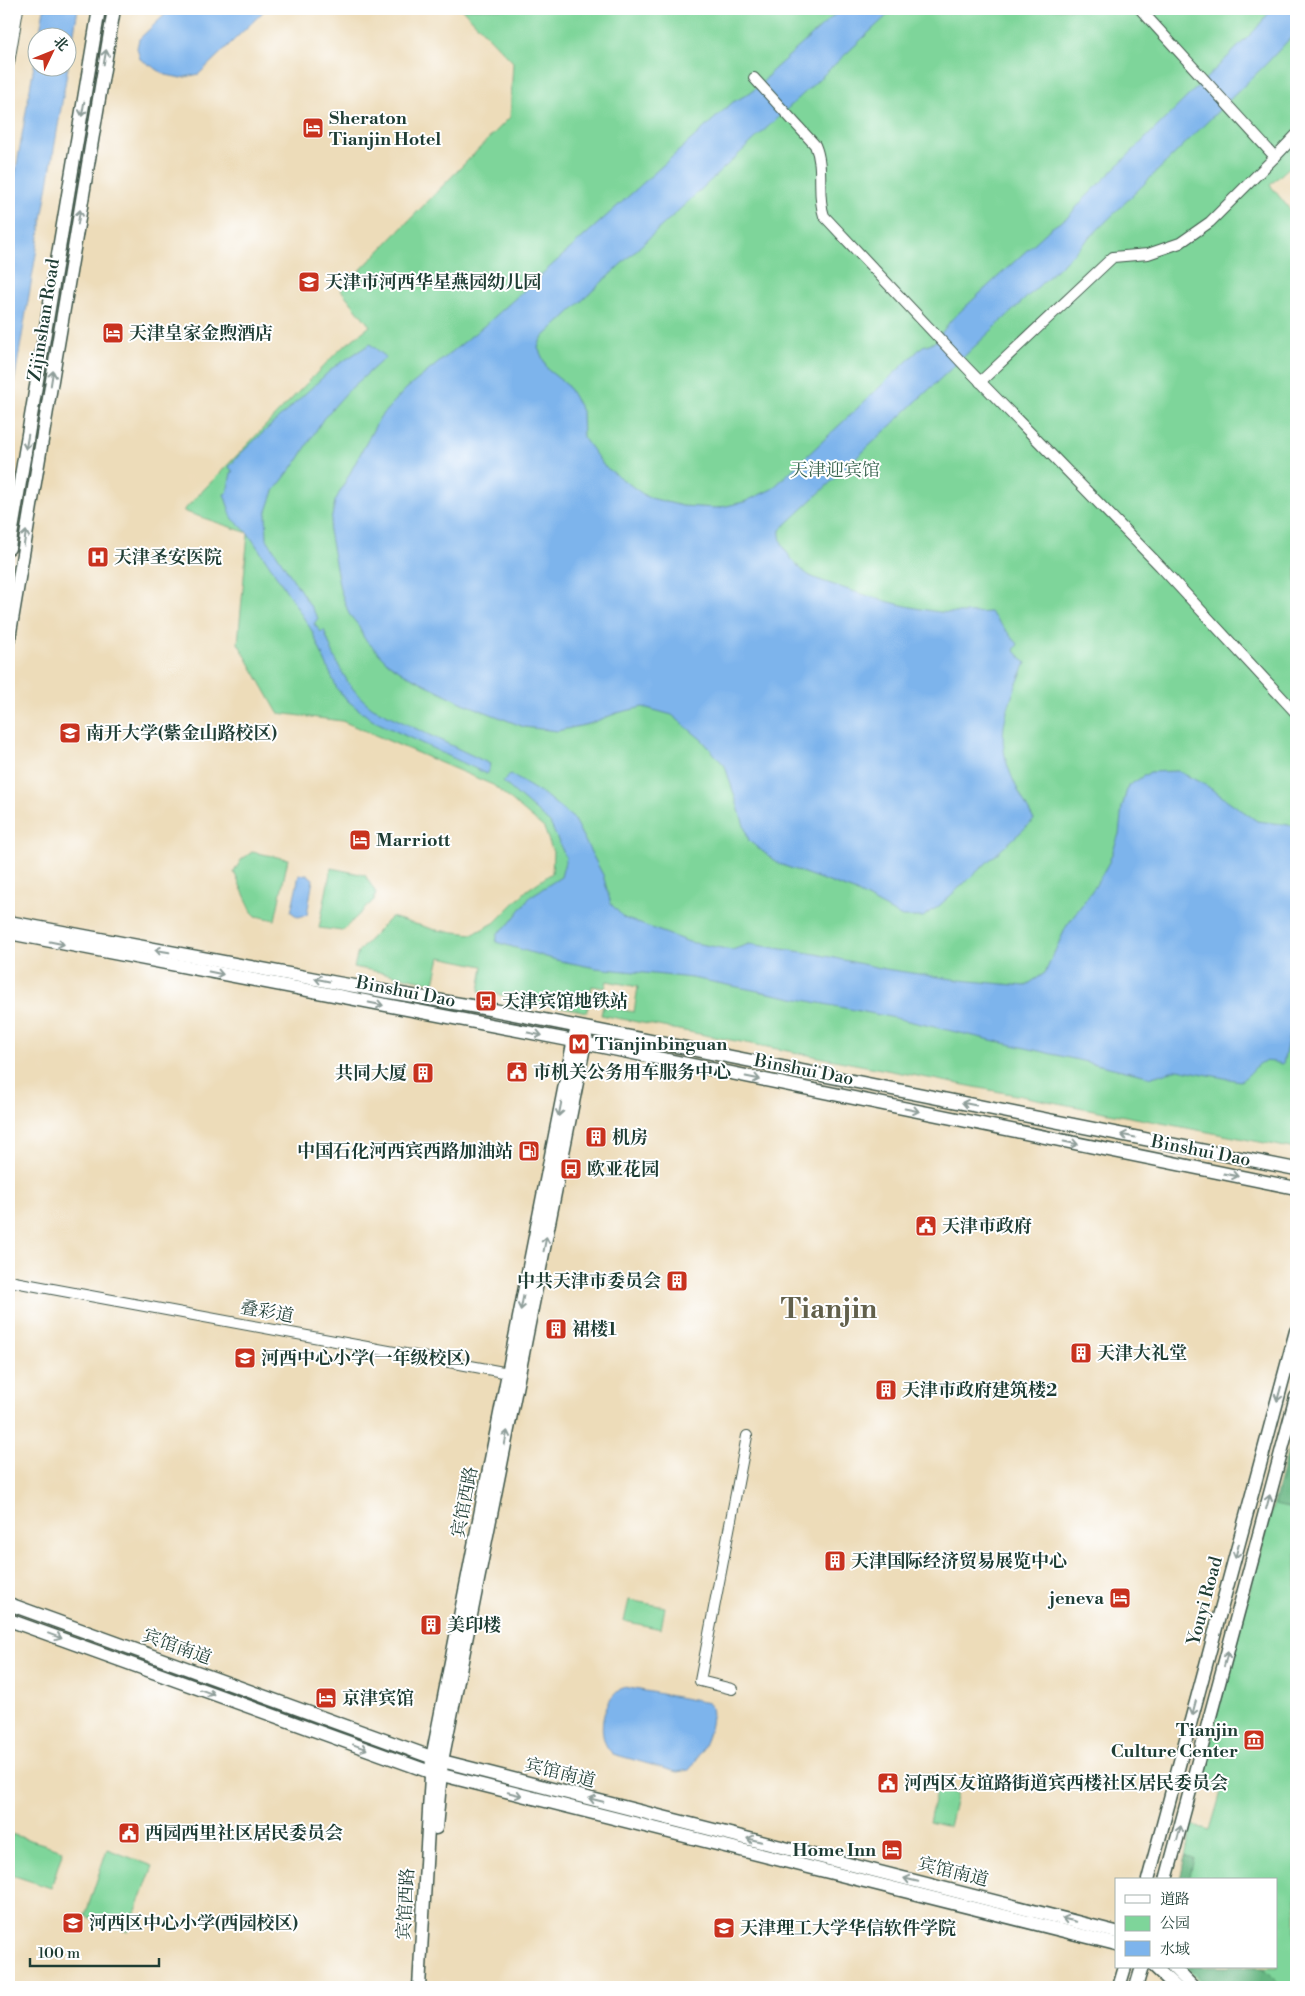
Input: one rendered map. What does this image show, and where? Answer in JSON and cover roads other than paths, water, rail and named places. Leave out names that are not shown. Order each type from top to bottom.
[{"type":"main road","name":"Zijinshan Road","points":[[9,548],[99,9]]},
{"type":"main road","name":"Zijinshan Road","points":[[9,638],[114,9]]},
{"type":"main road","name":"Binshui Dao","points":[[9,922],[582,1028],[1296,1170]]},
{"type":"main road","name":"Binshui Dao","points":[[9,934],[579,1042],[1296,1188]]},
{"type":"main road","name":"宾馆西路","points":[[419,1987],[437,1760],[582,1028]]},
{"type":"main road","name":"Youyi Road","points":[[1149,1878],[1296,1330]]},
{"type":"main road","name":"Youyi Road","points":[[1167,1878],[1296,1397]]},
{"type":"main road","name":"宾馆南道","points":[[9,1604],[437,1760],[1115,1932]]},
{"type":"main road","name":"宾馆南道","points":[[9,1620],[435,1774],[1115,1944]]},
{"type":"main road","name":"宾馆西路","points":[[427,1987],[435,1774]]},
{"type":"main road","points":[[1119,1987],[1125,1968]]},
{"type":"main road","points":[[1136,1987],[1142,1968]]},
{"type":"main road","points":[[1156,1968],[1176,1987]]},
{"type":"main road","points":[[1174,1968],[1193,1987]]},
{"type":"street","points":[[9,63],[18,9]]},
{"type":"street","points":[[1140,9],[1274,157]]},
{"type":"street","points":[[754,78],[815,145],[820,157],[820,207],[824,216],[980,382],[1160,566],[1296,713]]},
{"type":"street","points":[[980,382],[1113,257],[1148,254],[1180,242],[1210,222],[1296,135]]},
{"type":"street","name":"叠彩道","points":[[9,1282],[513,1374]]},
{"type":"street","points":[[732,1689],[700,1681],[747,1436]]},
{"type":"water","points":[[44,9],[78,9],[75,28],[41,28]]},
{"type":"water","points":[[171,9],[266,9],[199,74],[181,78],[166,75],[140,59],[137,48],[139,39]]},
{"type":"water","points":[[841,9],[894,9],[541,339],[538,348],[548,370],[567,385],[582,411],[583,437],[604,466],[647,497],[682,506],[717,508],[744,502],[772,489],[923,346],[935,342],[951,320],[1051,228],[1068,217],[1255,30],[1272,9],[1296,9],[1296,32],[1267,63],[1078,249],[780,530],[782,543],[789,556],[810,576],[854,592],[921,609],[954,613],[990,612],[1018,644],[1014,650],[1026,663],[1008,708],[1003,743],[1012,777],[1034,820],[939,906],[923,917],[902,917],[854,891],[779,864],[749,841],[725,766],[702,740],[672,715],[643,707],[617,713],[589,724],[557,731],[524,727],[463,703],[405,674],[388,663],[364,638],[358,625],[349,614],[340,589],[329,531],[335,501],[380,417],[406,389],[490,321],[733,102],[759,86],[771,72]]},
{"type":"water","points":[[32,78],[66,78],[9,412],[9,210]]},
{"type":"water","points":[[370,344],[386,357],[348,391],[323,419],[298,460],[274,491],[266,514],[267,539],[318,618],[314,624],[321,632],[324,630],[343,674],[356,692],[373,708],[490,764],[487,774],[372,720],[348,701],[337,689],[312,631],[293,601],[248,533],[232,518],[224,494],[227,493],[231,473],[233,472],[229,467],[239,455],[334,367]]},
{"type":"water","points":[[1178,771],[1207,786],[1257,821],[1296,826],[1296,1003],[1283,1064],[1261,1062],[1240,1081],[1178,1069],[1152,1077],[895,1018],[692,978],[596,968],[556,960],[496,942],[498,933],[509,924],[531,896],[561,877],[566,858],[550,823],[503,782],[510,774],[547,797],[573,818],[603,875],[611,904],[624,918],[689,942],[732,950],[749,944],[816,954],[885,969],[959,980],[1025,986],[1045,973],[1066,927],[1096,885],[1109,862],[1119,834],[1122,807],[1128,786],[1150,772]]},
{"type":"water","points":[[307,874],[313,879],[307,915],[298,917],[291,912],[299,875]]},
{"type":"water","points":[[624,1687],[709,1703],[712,1710],[710,1728],[699,1756],[689,1770],[677,1772],[613,1754],[607,1747],[602,1729],[603,1719],[610,1700],[616,1692]]},
{"type":"place","name":"Sheraton Tianjin Hotel","points":[[313,128]]},
{"type":"place","name":"天津市河西华星燕园幼儿园","points":[[309,282]]},
{"type":"place","name":"天津皇家金煦酒店","points":[[113,333]]},
{"type":"place","name":"天津圣安医院","points":[[98,557]]},
{"type":"place","name":"南开大学(紫金山路校区)","points":[[70,733]]},
{"type":"place","name":"Marriott","points":[[360,840]]},
{"type":"place","name":"天津宾馆地铁站","points":[[486,1001]]},
{"type":"place","name":"Tianjinbinguan","points":[[579,1044]]},
{"type":"place","name":"市机关公务用车服务中心","points":[[517,1072]]},
{"type":"place","name":"共同大厦","points":[[423,1073]]},
{"type":"place","name":"机房","points":[[596,1137]]},
{"type":"place","name":"中国石化河西宾西路加油站","points":[[529,1151]]},
{"type":"place","name":"欧亚花园","points":[[571,1169]]},
{"type":"place","name":"天津市政府","points":[[926,1226]]},
{"type":"place","name":"中共天津市委员会","points":[[677,1281]]},
{"type":"place","name":"裙楼1","points":[[556,1329]]},
{"type":"place","name":"天津大礼堂","points":[[1081,1353]]},
{"type":"place","name":"河西中心小学(一年级校区)","points":[[245,1358]]},
{"type":"place","name":"天津市政府建筑楼2","points":[[886,1390]]},
{"type":"place","name":"天津国际经济贸易展览中心","points":[[835,1561]]},
{"type":"place","name":"jeneva","points":[[1120,1598]]},
{"type":"place","name":"美印楼","points":[[431,1625]]},
{"type":"place","name":"京津宾馆","points":[[326,1698]]},
{"type":"place","name":"Tianjin Culture Center","points":[[1254,1740]]},
{"type":"place","name":"河西区友谊路街道宾西楼社区居民委员会","points":[[888,1783]]},
{"type":"place","name":"西园西里社区居民委员会","points":[[129,1833]]},
{"type":"place","name":"Home Inn","points":[[892,1850]]},
{"type":"place","name":"河西区中心小学(西园校区)","points":[[73,1923]]},
{"type":"place","name":"天津理工大学华信软件学院","points":[[724,1928]]},
{"type":"district","name":"Tianjin","points":[[829,1309]]},
{"type":"park label","name":"天津迎宾馆","points":[[835,470]]}]
